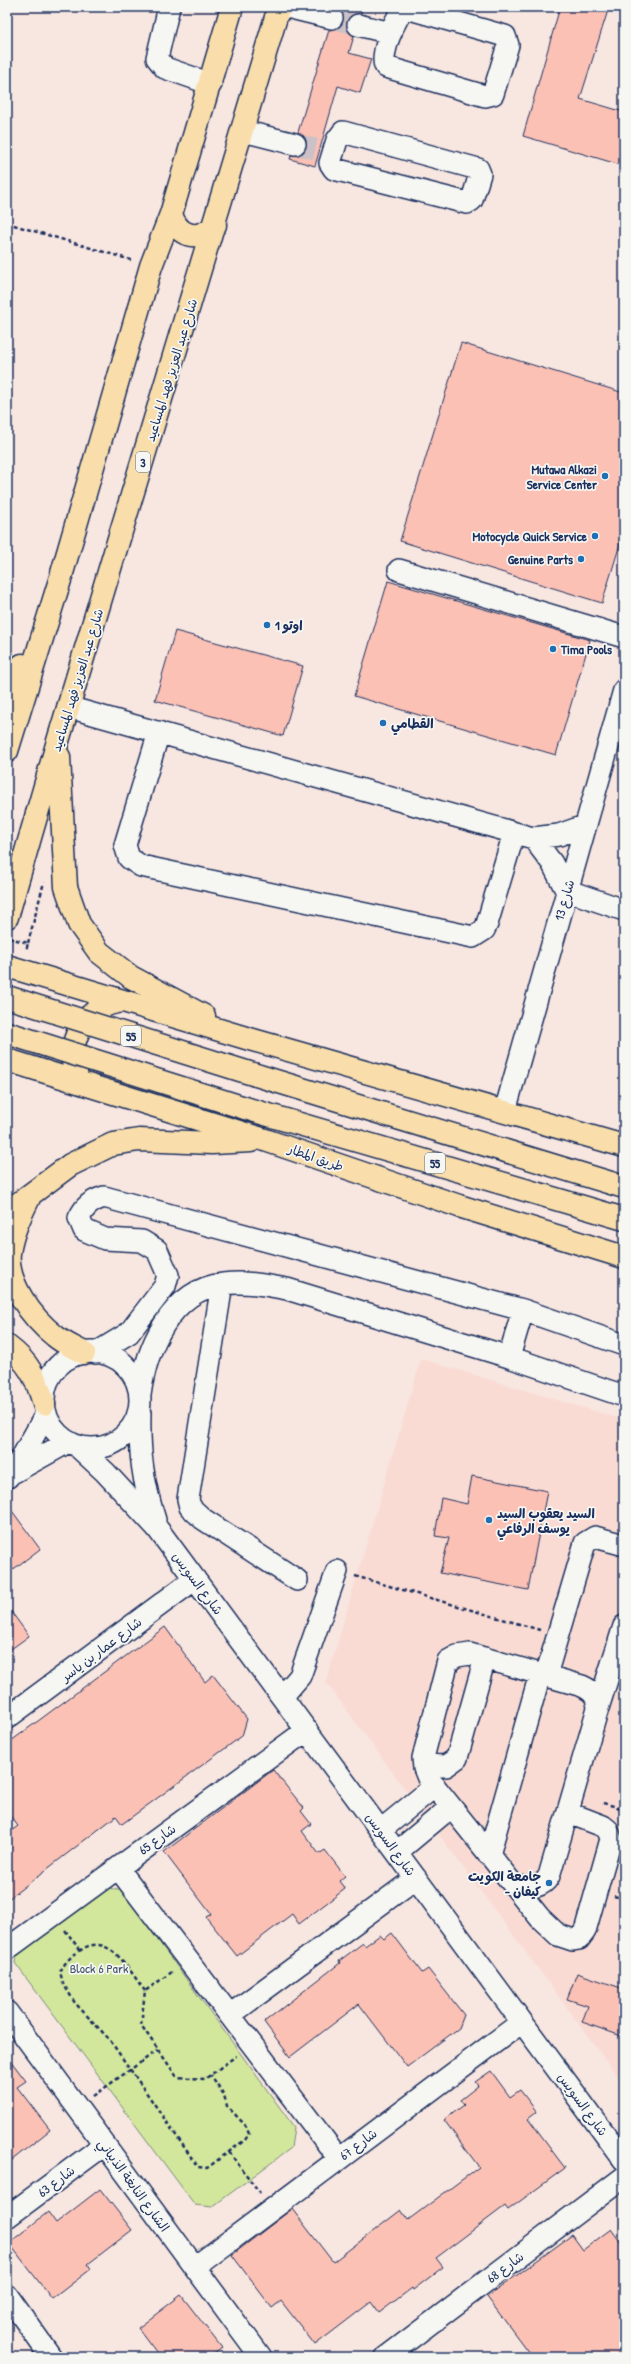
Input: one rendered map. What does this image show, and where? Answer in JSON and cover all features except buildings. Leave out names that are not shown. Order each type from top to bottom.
[{"type":"main road","points":[[7,752],[60,580],[151,266],[171,214],[211,84],[232,7]]},
{"type":"main road","name":"شارع عبد العزيز فهد المساعيد","points":[[7,917],[68,707],[215,225],[279,7]]},
{"type":"main road","points":[[171,214],[174,223],[180,230],[189,235],[199,235],[208,232],[215,225]]},
{"type":"main road","points":[[7,697],[60,580]]},
{"type":"main road","points":[[58,741],[66,887],[79,924],[99,952],[131,977],[246,1038]]},
{"type":"main road","points":[[7,966],[246,1038],[624,1146]]},
{"type":"main road","name":"55","points":[[7,997],[256,1075],[624,1187]]},
{"type":"main road","points":[[81,1083],[74,1067],[73,1049],[78,1032],[88,1017],[102,1006],[120,1001]]},
{"type":"main road","name":"طريق المطار","points":[[7,1033],[245,1108],[614,1216]]},
{"type":"main road","name":"طريق المطار","points":[[7,1060],[262,1139],[459,1206],[624,1257]]},
{"type":"main road","points":[[7,1212],[70,1165],[105,1147],[121,1142],[164,1140],[228,1142],[262,1139]]},
{"type":"main road","points":[[32,1193],[12,1238],[9,1254],[11,1271],[16,1287],[34,1315],[56,1337],[90,1353]]},
{"type":"main road","points":[[614,1216],[624,1232]]},
{"type":"main road","points":[[7,1346],[20,1356],[35,1375],[45,1409]]},
{"type":"street","points":[[169,7],[157,58],[160,65],[211,84]]},
{"type":"street","points":[[287,7],[332,18]]},
{"type":"street","points":[[406,8],[505,36],[508,45],[495,91],[491,96],[485,96],[389,68],[383,61],[391,33],[398,14],[406,8]]},
{"type":"street","points":[[358,24],[391,33]]},
{"type":"street","points":[[245,124],[297,137]]},
{"type":"street","points":[[347,132],[476,168],[480,174],[472,200],[468,203],[338,171],[330,166],[328,145],[340,134],[347,132]]},
{"type":"street","points":[[399,570],[624,638]]},
{"type":"street","name":"شارع 13","points":[[505,1111],[584,826],[624,690]]},
{"type":"street","points":[[68,707],[523,836],[559,835],[584,826]]},
{"type":"street","points":[[159,732],[125,845],[129,858],[141,866],[473,936],[484,930],[523,836]]},
{"type":"street","points":[[523,836],[552,863],[566,890],[624,910]]},
{"type":"street","points":[[7,1477],[22,1457],[45,1409],[46,1387],[54,1371],[68,1359],[90,1353],[130,1333],[165,1286],[168,1274],[157,1250],[142,1241],[105,1239],[84,1230],[79,1218],[84,1208],[93,1201],[104,1197],[523,1310],[624,1346]]},
{"type":"street","points":[[45,1409],[54,1430],[72,1444],[102,1447],[119,1440],[131,1428],[136,1420],[144,1368],[153,1343],[172,1313],[194,1294],[222,1284],[252,1283],[287,1289],[509,1357],[624,1396]]},
{"type":"street","points":[[222,1284],[188,1499],[190,1507],[203,1519],[297,1580]]},
{"type":"street","points":[[509,1357],[523,1310]]},
{"type":"street","points":[[90,1353],[109,1356],[121,1362],[130,1371],[137,1382],[140,1399]]},
{"type":"street","name":"شارع السويس","points":[[140,1399],[139,1445],[145,1488],[157,1528]]},
{"type":"street","points":[[7,1477],[72,1444]]},
{"type":"street","name":"شارع السويس","points":[[72,1444],[116,1483],[157,1528],[624,2160]]},
{"type":"street","points":[[489,1855],[543,1674],[558,1635],[586,1543],[595,1537],[624,1545]]},
{"type":"street","points":[[282,1697],[300,1676],[337,1571]]},
{"type":"street","name":"شارع عمار بن ياسر","points":[[7,1718],[195,1579]]},
{"type":"street","points":[[514,1886],[538,1886],[546,1881],[569,1813],[598,1708],[624,1626]]},
{"type":"street","points":[[569,1813],[603,1826],[608,1830],[611,1839],[583,1936],[579,1939],[573,1940],[558,1935],[540,1918],[425,1774],[423,1758],[448,1661],[457,1656],[470,1654],[543,1674],[591,1690],[595,1695],[598,1708]]},
{"type":"street","points":[[424,1765],[446,1766],[457,1758],[485,1658]]},
{"type":"street","name":"شارع 65","points":[[7,1949],[307,1730]]},
{"type":"street","points":[[381,1830],[435,1786]]},
{"type":"street","points":[[396,1852],[451,1807]]},
{"type":"street","points":[[118,1868],[339,2159]]},
{"type":"street","points":[[230,2015],[416,1878]]},
{"type":"street","name":"الشارع النابغة الذبياني","points":[[7,2012],[261,2357]]},
{"type":"street","name":"شارع 67","points":[[195,2267],[522,2022]]},
{"type":"street","name":"شارع 63","points":[[7,2217],[104,2145]]},
{"type":"street","name":"شارع 68","points":[[386,2357],[624,2177]]},
{"type":"street","points":[[7,2295],[51,2357]]},
{"type":"path","points":[[7,223],[151,266]]},
{"type":"path","points":[[28,943],[47,874]]},
{"type":"path","points":[[337,1571],[558,1635]]},
{"type":"path","points":[[54,1915],[80,1950]]},
{"type":"path","points":[[146,1991],[109,1946],[98,1944],[87,1945],[80,1950],[62,1968],[60,1972],[63,1983],[75,2003],[109,2039],[198,2167],[207,2168],[245,2140],[249,2134],[246,2126],[227,2106],[224,2095],[211,2075]]},
{"type":"path","points":[[188,1960],[146,1991],[141,2025],[177,2077],[205,2079],[253,2044]]},
{"type":"path","points":[[77,2107],[158,2050]]},
{"type":"path","points":[[229,2152],[272,2209]]},
{"type":"shaded area","name":"جامعة الكويت - كيفان","points":[[421,1359],[624,1420],[624,2085],[326,1682]]},
{"type":"green space","name":"Block 6 Park","points":[[100,1886],[122,1891],[294,2127],[291,2148],[212,2207],[195,2205],[15,1963],[19,1943]]},
{"type":"tunnel","points":[[332,18],[358,25]]},
{"type":"tunnel","points":[[295,144],[319,150]]},
{"type":"place","name":"Mutawa Alkazi Service Center","points":[[605,476]]},
{"type":"place","name":"Motocycle Quick Service","points":[[595,536]]},
{"type":"place","name":"Genuine Parts","points":[[581,559]]},
{"type":"place","name":"اوتو 1","points":[[267,625]]},
{"type":"place","name":"Tima Pools","points":[[553,649]]},
{"type":"place","name":"القطامي","points":[[383,723]]},
{"type":"place","name":"السيد يعقوب السيد يوسف الرفاعي","points":[[489,1520]]},
{"type":"place","name":"جامعة الكويت - كيفان","points":[[549,1883]]}]
